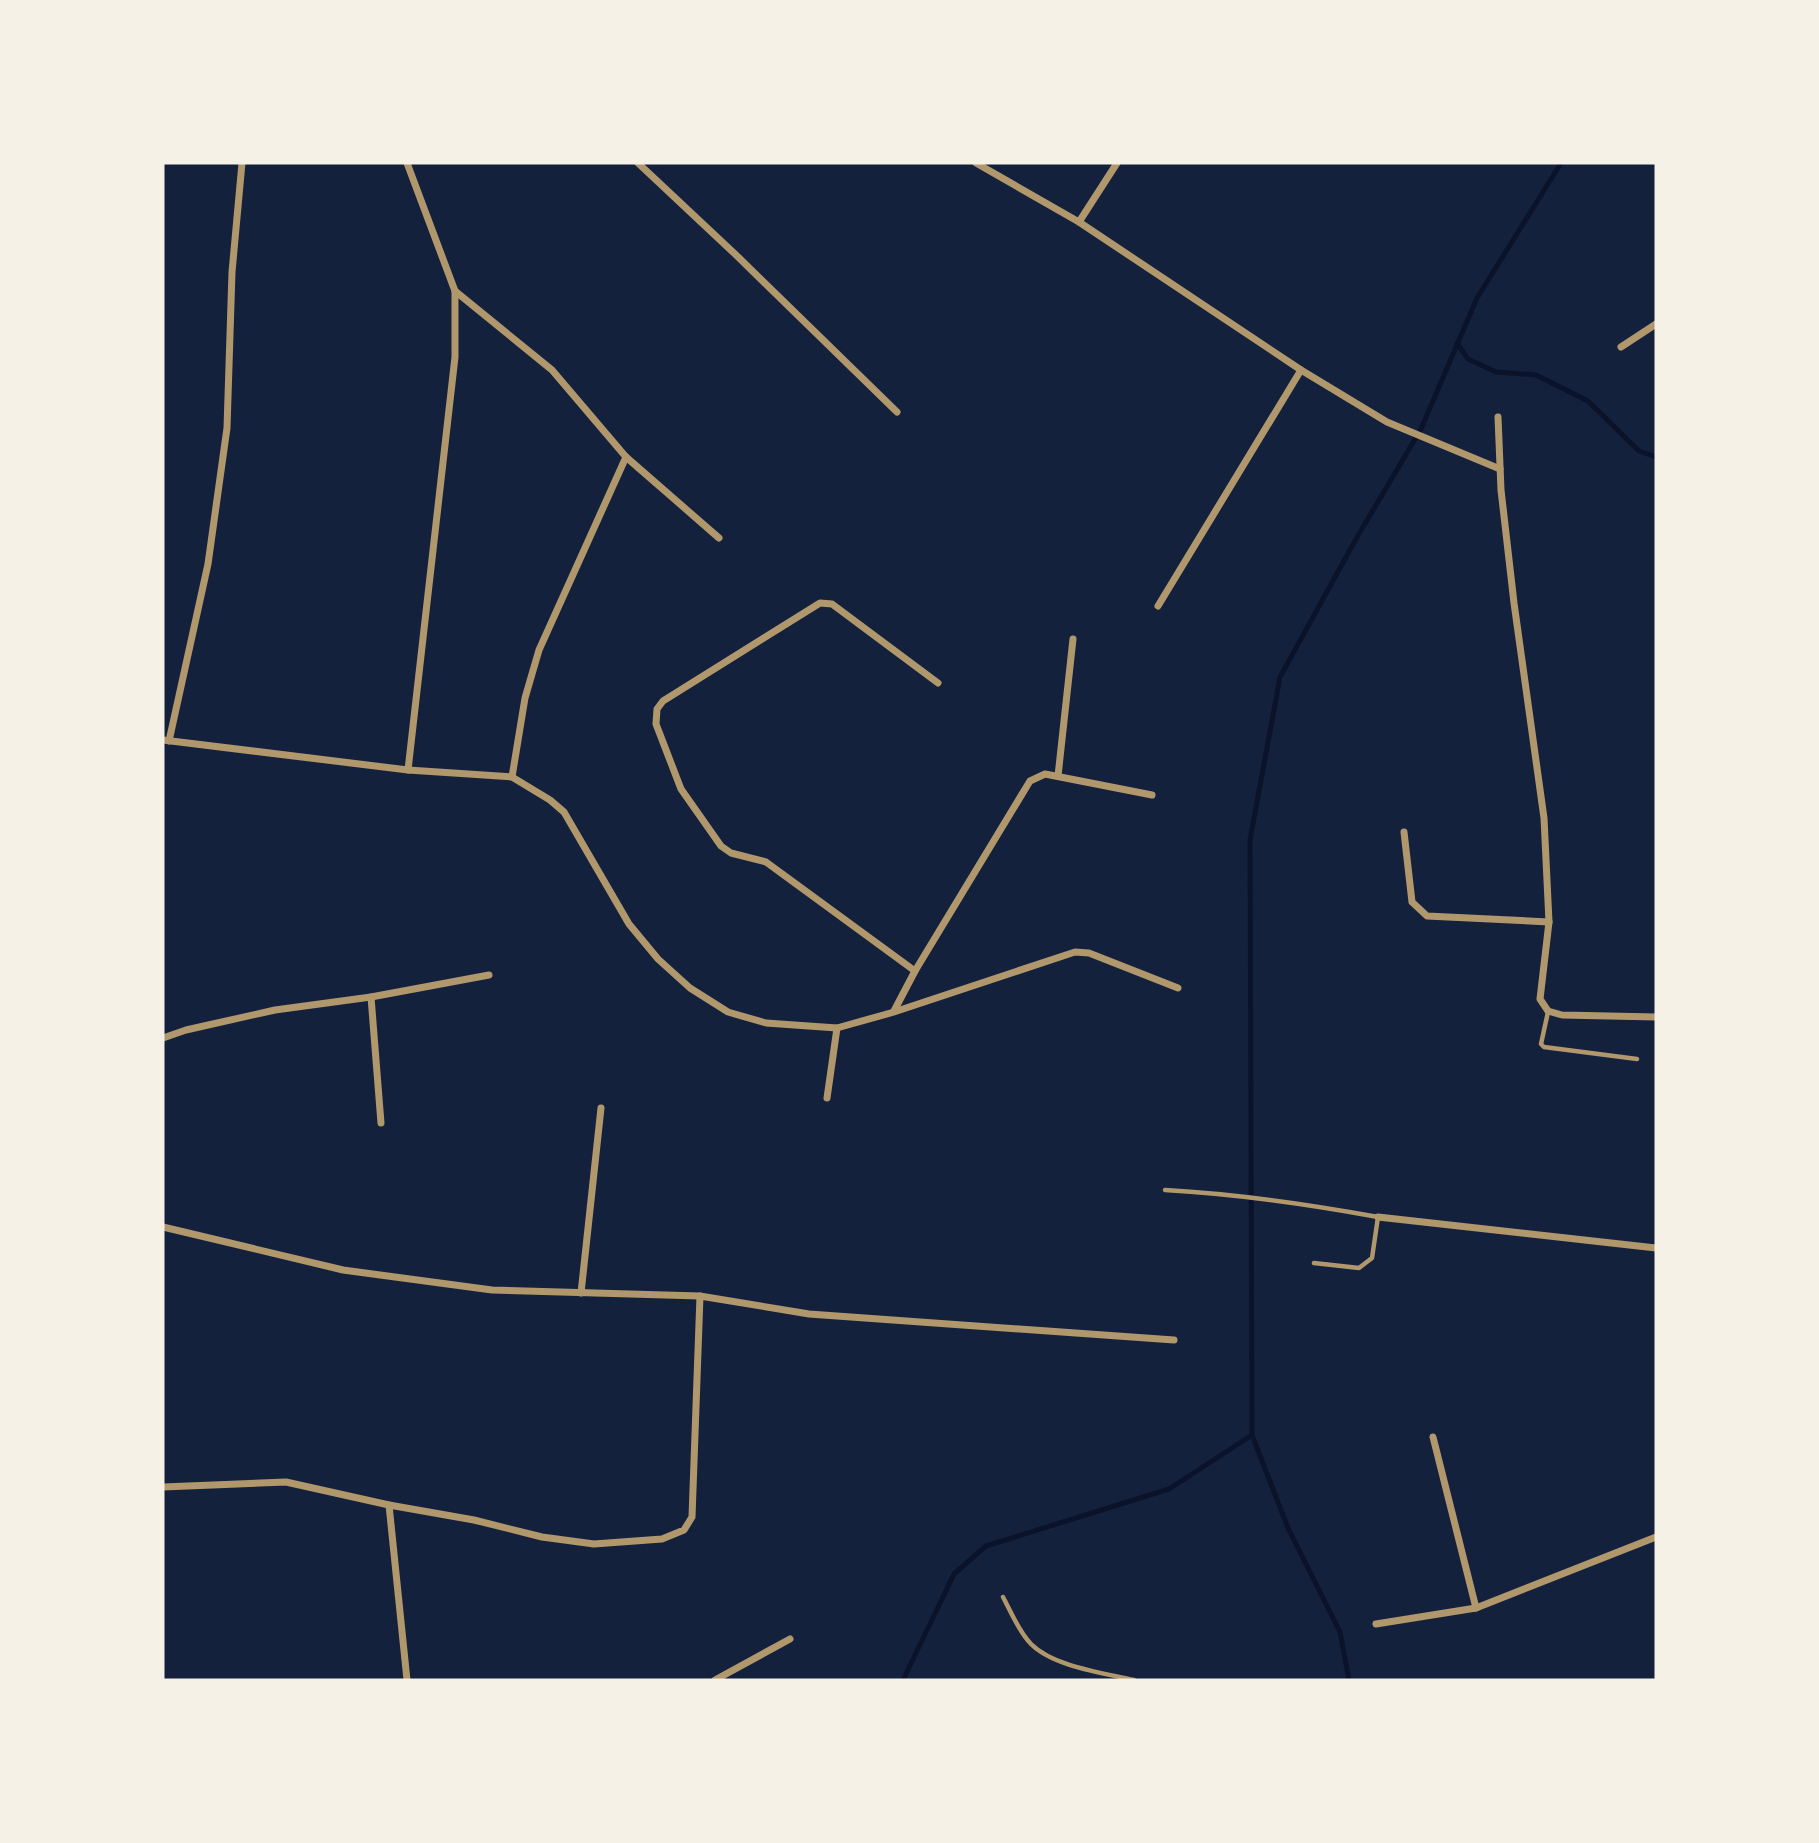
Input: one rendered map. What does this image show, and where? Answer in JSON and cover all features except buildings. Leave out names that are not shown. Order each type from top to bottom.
[{"type":"street","points":[[242,163],[232,272],[227,428],[208,564],[166,740],[408,770],[512,777],[550,800],[564,813],[629,924],[658,959],[690,988],[728,1012],[766,1023],[837,1028],[894,1012],[1074,952],[1089,953],[1178,988]]},
{"type":"street","points":[[407,163],[455,291],[455,357],[408,770]]},
{"type":"street","points":[[638,163],[897,412]]},
{"type":"street","points":[[976,163],[1079,222],[1301,370],[1387,422],[1500,469]]},
{"type":"street","points":[[1079,222],[1117,163]]},
{"type":"street","points":[[455,291],[552,370],[626,457],[719,538]]},
{"type":"street","points":[[1621,347],[1656,324]]},
{"type":"street","points":[[1158,606],[1301,370]]},
{"type":"street","points":[[1499,417],[1500,469],[1514,603],[1544,818],[1549,922],[1540,999],[1548,1011],[1562,1015],[1656,1017]]},
{"type":"street","points":[[512,777],[525,698],[539,650],[626,457]]},
{"type":"street","points":[[915,971],[766,862],[731,853],[721,846],[681,789],[656,724],[656,716],[663,701],[820,603],[832,604],[938,683]]},
{"type":"street","points":[[1058,776],[1073,639]]},
{"type":"street","points":[[894,1012],[915,971],[1030,781],[1045,774],[1152,795]]},
{"type":"street","points":[[1404,832],[1412,902],[1427,916],[1549,922]]},
{"type":"street","points":[[163,1038],[186,1030],[275,1010],[371,997],[489,975]]},
{"type":"street","points":[[371,997],[381,1123]]},
{"type":"street","points":[[827,1098],[837,1028]]},
{"type":"street","points":[[581,1293],[601,1108]]},
{"type":"street","points":[[1378,1217],[1656,1248]]},
{"type":"street","points":[[163,1227],[343,1270],[492,1290],[700,1296],[809,1314],[1174,1340]]},
{"type":"street","points":[[163,1487],[286,1482],[388,1505],[474,1520],[542,1537],[594,1544],[662,1539],[684,1530],[692,1517],[700,1296]]},
{"type":"street","points":[[1433,1437],[1476,1608]]},
{"type":"street","points":[[388,1505],[407,1680]]},
{"type":"street","points":[[1376,1624],[1476,1608],[1656,1538]]},
{"type":"street","points":[[715,1680],[790,1639]]},
{"type":"lane","points":[[1548,1011],[1541,1038],[1544,1047],[1637,1059]]},
{"type":"lane","points":[[1165,1190],[1293,1201],[1378,1217],[1372,1258],[1359,1268],[1314,1263]]},
{"type":"lane","points":[[1003,1597],[1031,1644],[1047,1656],[1134,1680]]},
{"type":"waterway","points":[[1349,1680],[1340,1632],[1288,1528],[1252,1435],[1250,840],[1280,677],[1356,539],[1421,429],[1477,298],[1561,163]]},
{"type":"waterway","points":[[1457,343],[1468,359],[1496,372],[1536,375],[1588,401],[1639,451],[1656,457]]},
{"type":"waterway","points":[[903,1680],[954,1574],[986,1546],[1169,1489],[1252,1435]]}]
